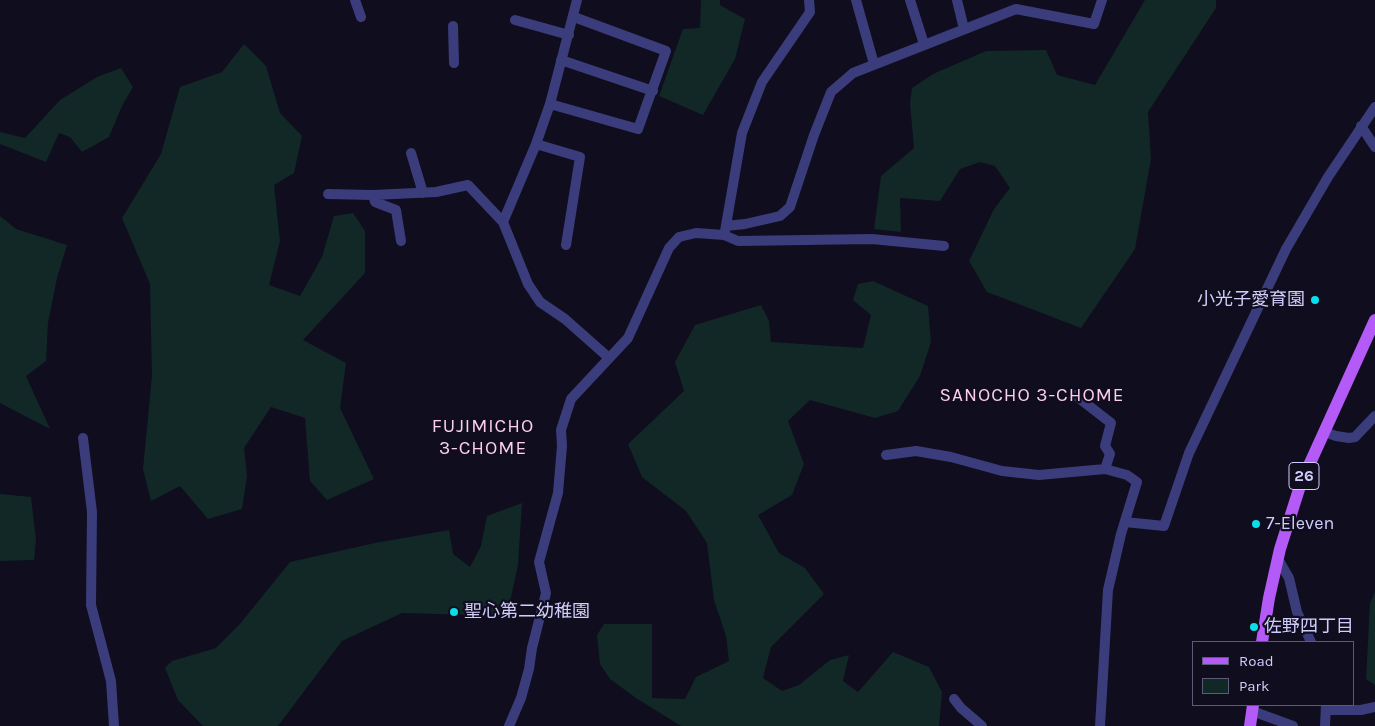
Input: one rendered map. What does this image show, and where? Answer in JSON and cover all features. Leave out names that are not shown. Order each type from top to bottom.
[{"type":"main road","name":"26","points":[[1262,641],[1278,559],[1301,483],[1375,320]]},
{"type":"main road","points":[[1250,726],[1252,708]]},
{"type":"street","points":[[355,0],[361,17]]},
{"type":"street","points":[[503,222],[536,144],[550,104],[578,0]]},
{"type":"street","points":[[725,230],[742,133],[762,82],[810,12],[809,0]]},
{"type":"street","points":[[856,0],[874,64]]},
{"type":"street","points":[[910,0],[924,44]]},
{"type":"street","points":[[957,0],[964,29]]},
{"type":"street","points":[[510,726],[521,698],[529,669],[532,648],[546,593],[539,562],[558,493],[562,446],[560,430],[572,399],[628,338],[669,248],[679,237],[725,230],[780,216],[790,206],[831,92],[853,73],[964,29],[1014,4],[1094,24],[1102,0]]},
{"type":"street","points":[[550,104],[638,129],[666,51],[574,17]]},
{"type":"street","points":[[515,20],[568,35]]},
{"type":"street","points":[[453,26],[454,63]]},
{"type":"street","points":[[561,60],[653,91]]},
{"type":"street","points":[[1125,522],[1164,526],[1189,453],[1286,249],[1328,177],[1375,107]]},
{"type":"street","points":[[1361,126],[1375,147]]},
{"type":"street","points":[[536,144],[580,157],[566,245]]},
{"type":"street","points":[[411,153],[423,193]]},
{"type":"street","points":[[328,194],[423,193],[468,186],[503,222],[528,284],[540,302],[565,319],[609,358]]},
{"type":"street","points":[[372,195],[375,202],[396,210],[401,241]]},
{"type":"street","points":[[725,230],[738,241],[872,239],[944,246]]},
{"type":"street","points":[[1075,395],[1111,424],[1105,446],[1110,454],[1105,469]]},
{"type":"street","points":[[1324,432],[1336,436],[1354,437],[1375,416]]},
{"type":"street","points":[[83,438],[92,512],[91,605],[111,681],[114,726]]},
{"type":"street","points":[[886,455],[916,451],[951,457],[1002,471],[1039,474],[1105,469],[1128,475],[1137,482],[1108,590],[1100,726]]},
{"type":"street","points":[[1278,559],[1289,578],[1297,612],[1311,641]]},
{"type":"street","points":[[954,699],[961,708],[982,726]]},
{"type":"street","points":[[1325,726],[1327,707],[1361,710],[1375,707]]},
{"type":"street","points":[[1252,708],[1293,726]]},
{"type":"green space","points":[[701,0],[720,0],[720,5],[745,19],[735,59],[703,115],[659,96],[683,29],[700,28]]},
{"type":"green space","points":[[1145,0],[1216,0],[1216,8],[1148,112],[1151,159],[1135,249],[1081,328],[987,292],[969,261],[994,209],[1010,188],[995,166],[980,162],[960,169],[940,201],[900,198],[901,232],[874,229],[881,176],[914,148],[910,103],[912,88],[933,74],[986,51],[1046,50],[1057,75],[1095,85]]},
{"type":"green space","points":[[244,44],[266,66],[280,113],[302,136],[294,173],[274,185],[280,241],[269,285],[300,296],[322,257],[334,216],[353,213],[365,231],[365,273],[303,340],[346,363],[340,408],[374,479],[327,500],[310,481],[305,418],[271,407],[244,448],[247,476],[242,509],[208,519],[180,486],[151,501],[143,469],[152,376],[150,284],[122,218],[161,154],[180,87],[222,72]]},
{"type":"green space","points":[[121,68],[133,87],[122,106],[109,137],[82,152],[70,137],[59,133],[46,162],[0,144],[0,132],[25,138],[60,100],[97,77]]},
{"type":"green space","points":[[0,216],[16,229],[67,245],[57,278],[48,323],[46,361],[26,376],[50,429],[0,403]]},
{"type":"green space","points":[[873,281],[928,306],[931,342],[920,376],[898,411],[875,418],[810,400],[788,421],[804,464],[792,495],[758,515],[779,553],[805,568],[824,594],[771,647],[763,678],[782,691],[799,685],[830,660],[849,655],[843,681],[858,692],[893,652],[929,667],[942,692],[939,726],[681,726],[610,679],[600,664],[597,635],[604,624],[652,624],[652,698],[685,699],[696,677],[729,661],[726,636],[714,600],[707,543],[686,511],[642,477],[628,444],[684,391],[675,362],[695,325],[761,305],[769,321],[771,342],[863,348],[871,315],[853,300],[858,284]]},
{"type":"green space","points":[[0,494],[31,497],[36,539],[34,560],[0,561]]},
{"type":"green space","points":[[522,503],[518,565],[507,616],[402,613],[342,641],[278,726],[203,726],[178,700],[165,668],[172,661],[216,648],[239,625],[290,562],[375,543],[449,530],[453,554],[470,567],[481,546],[487,516]]},
{"type":"green space","points":[[1375,592],[1375,685],[1366,679],[1370,603]]},
{"type":"place","name":"小光子愛育園","points":[[1315,300]]},
{"type":"place","name":"7-Eleven","points":[[1256,524]]},
{"type":"place","name":"聖心第二幼稚園","points":[[454,612]]},
{"type":"place","name":"佐野四丁目","points":[[1254,627]]},
{"type":"district","name":"SANOCHO 3-CHOME","points":[[1032,396]]},
{"type":"district","name":"FUJIMICHO 3-CHOME","points":[[483,438]]}]
